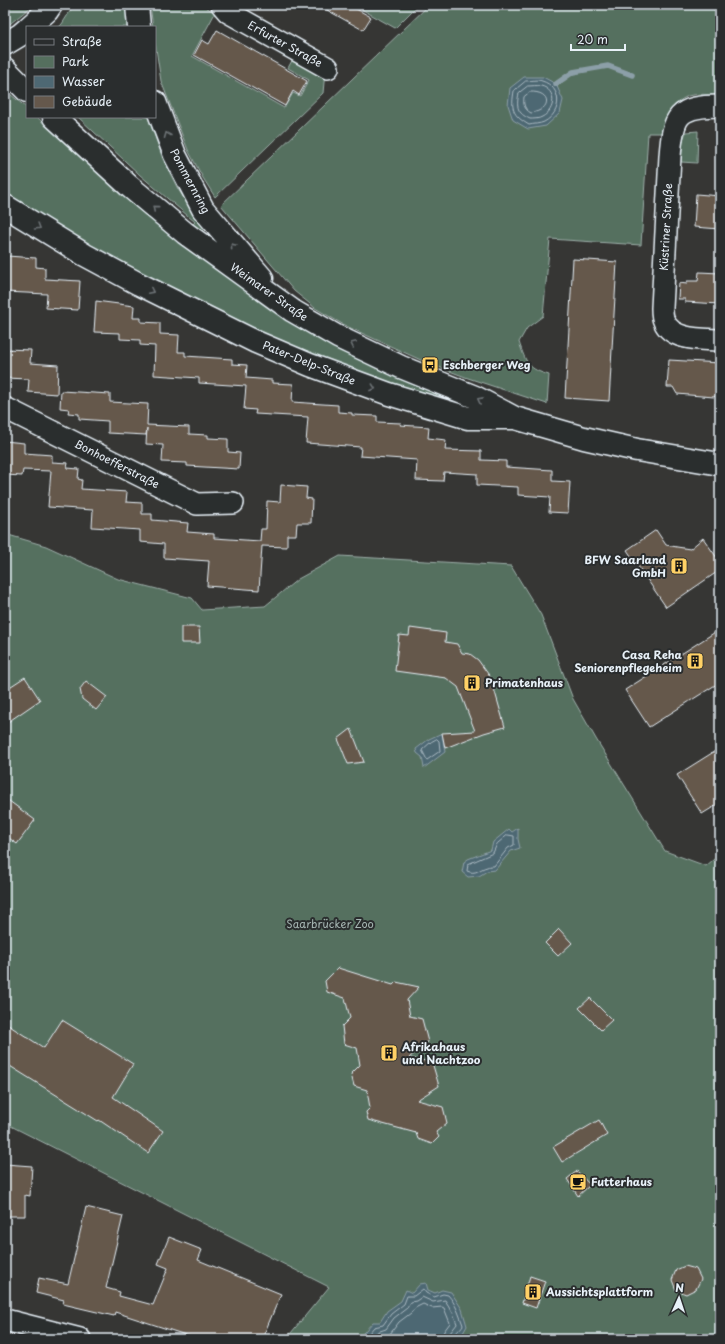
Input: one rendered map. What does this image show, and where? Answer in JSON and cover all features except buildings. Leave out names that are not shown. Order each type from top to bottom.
[{"type":"street","points":[[30,26],[47,11],[51,5]]},
{"type":"street","points":[[137,5],[139,26]]},
{"type":"street","name":"Erfurter Straße","points":[[222,5],[228,12],[328,68]]},
{"type":"street","points":[[5,44],[26,30]]},
{"type":"street","name":"Pommernring","points":[[156,105],[175,155],[203,209],[287,306]]},
{"type":"street","name":"Küstriner Straße","points":[[720,106],[692,108],[683,113],[677,119],[674,127],[670,156],[662,308],[664,321],[669,328],[684,337],[720,340]]},
{"type":"street","name":"Weimarer Straße","points":[[55,118],[129,186],[185,233],[287,306],[338,337],[401,367],[475,397],[515,418]]},
{"type":"street","name":"Pater-Delp-Straße","points":[[5,206],[84,255],[139,284],[256,342],[310,366],[389,394],[468,418],[515,418],[584,438],[637,450],[720,464]]},
{"type":"street","name":"Bonhoefferstraße","points":[[5,408],[197,504],[233,503]]},
{"type":"street","points":[[5,1320],[80,1339]]},
{"type":"green space","points":[[5,5],[33,5],[5,28]]},
{"type":"green space","points":[[74,5],[126,5],[128,26],[60,26]]},
{"type":"green space","points":[[150,5],[203,5],[215,13],[192,56],[284,108],[293,93],[300,96],[309,80],[288,68],[295,55],[325,72],[323,93],[215,197],[188,150],[161,81],[156,48],[156,26],[153,26]]},
{"type":"green space","points":[[354,5],[418,5],[395,28]]},
{"type":"green space","points":[[429,5],[720,5],[720,95],[704,94],[688,96],[678,102],[670,112],[662,133],[648,133],[641,245],[550,239],[543,316],[527,328],[519,342],[529,364],[536,370],[549,375],[547,404],[468,378],[423,361],[344,325],[315,308],[294,291],[221,205]]},
{"type":"green space","points":[[5,90],[26,107],[26,118],[38,118],[122,194],[178,241],[472,406],[470,411],[392,386],[286,345],[143,275],[90,246],[5,194]]},
{"type":"green space","points":[[79,118],[148,118],[163,159],[178,189],[205,229],[201,232],[192,225],[195,222],[140,175]]},
{"type":"green space","points":[[698,131],[697,163],[681,162],[683,140],[686,132]]},
{"type":"green space","name":"Saarbrücker Zoo","points":[[5,534],[46,546],[118,579],[192,598],[202,610],[265,606],[298,579],[340,556],[511,566],[541,615],[573,699],[665,851],[706,866],[720,854],[720,1339],[286,1339],[329,1287],[5,1123]]},
{"type":"water","points":[[524,77],[543,77],[556,84],[563,100],[560,113],[546,126],[528,129],[513,120],[508,105],[510,88]]},
{"type":"water","points":[[442,733],[445,752],[424,768],[422,757],[417,753],[416,749],[429,739]]},
{"type":"water","points":[[518,828],[520,848],[511,851],[495,870],[487,871],[479,876],[468,877],[462,872],[464,862],[491,850],[493,842],[509,829],[512,832]]},
{"type":"water","points":[[426,1283],[428,1290],[435,1293],[442,1290],[451,1292],[462,1309],[467,1326],[463,1333],[455,1339],[358,1339],[373,1322],[380,1322],[387,1311],[401,1301],[406,1290],[412,1293],[420,1284]]},
{"type":"waterway","points":[[556,84],[573,72],[608,66],[632,75]]},
{"type":"place","name":"Eschberger Weg","points":[[430,365]]},
{"type":"place","name":"BFW Saarland GmbH","points":[[679,566]]},
{"type":"place","name":"Casa Reha Seniorenpflegeheim","points":[[695,661]]},
{"type":"place","name":"Primatenhaus","points":[[472,683]]},
{"type":"place","name":"Afrikahaus und Nachtzoo","points":[[389,1053]]},
{"type":"place","name":"Futterhaus","points":[[578,1182]]},
{"type":"place","name":"Aussichtsplattform","points":[[533,1292]]}]
